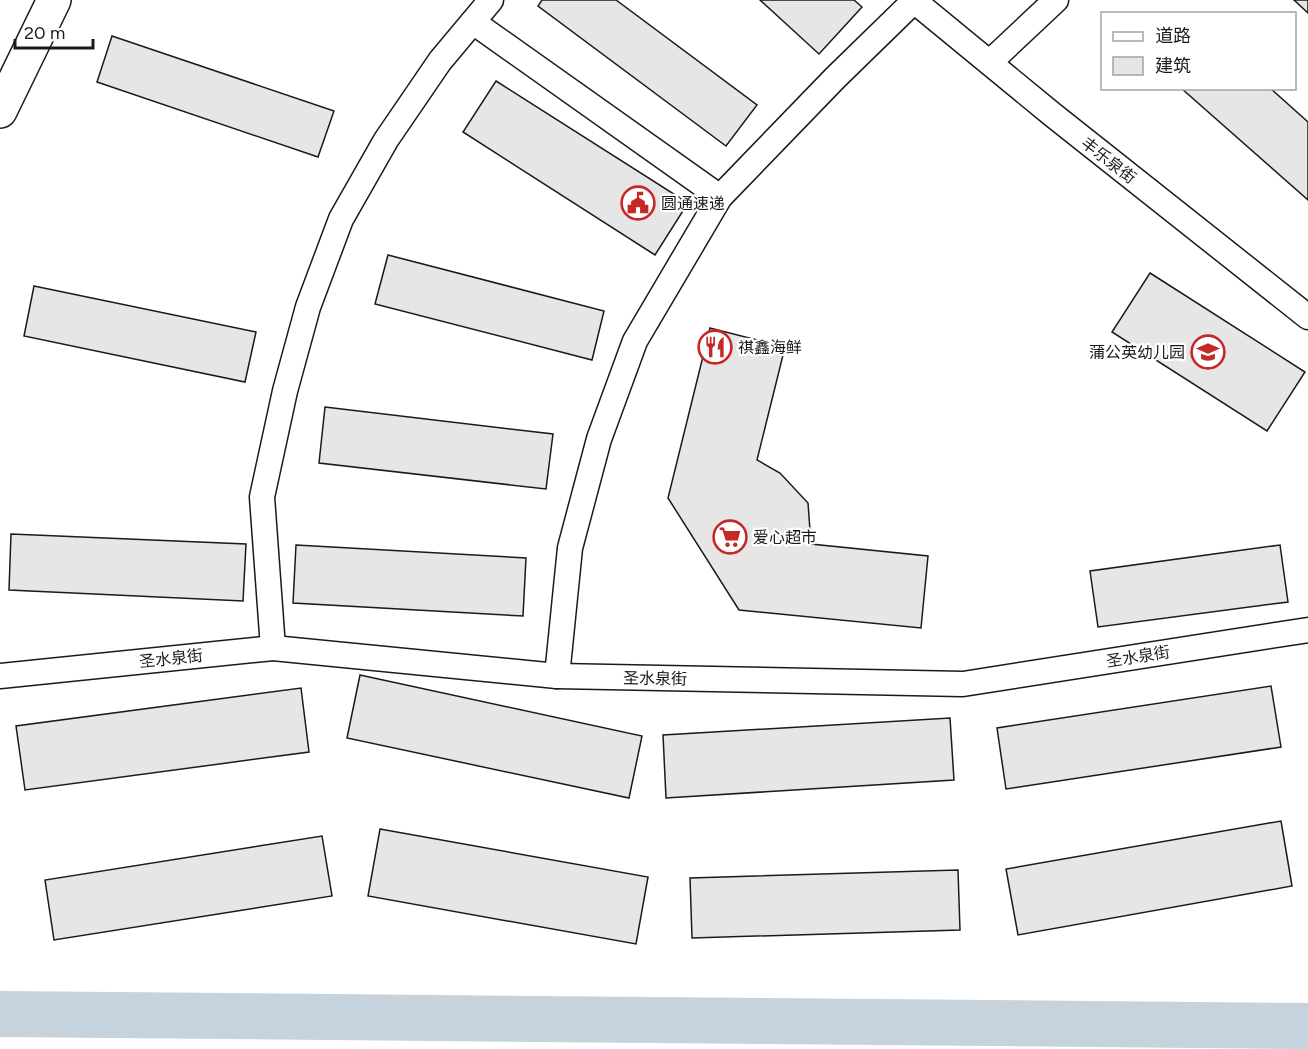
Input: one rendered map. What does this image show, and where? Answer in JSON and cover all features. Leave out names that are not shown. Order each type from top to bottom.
[{"type":"street","points":[[0,111],[54,0]]},
{"type":"street","points":[[273,648],[262,497],[285,391],[308,307],[341,219],[386,140],[440,61],[491,0]]},
{"type":"street","points":[[557,676],[570,548],[599,440],[635,341],[720,197],[913,0]]},
{"type":"street","name":"丰乐泉街","points":[[913,0],[1053,115],[1308,316]]},
{"type":"street","points":[[990,62],[1056,0]]},
{"type":"street","points":[[473,22],[720,197]]},
{"type":"street","name":"圣水泉街","points":[[0,676],[273,648],[557,676],[963,684],[1308,630]]},
{"type":"building","points":[[542,0],[616,0],[757,105],[726,146],[538,6]]},
{"type":"building","points":[[760,0],[854,0],[862,7],[819,54]]},
{"type":"building","points":[[1294,0],[1308,0],[1308,13]]},
{"type":"building","points":[[112,36],[334,111],[318,157],[97,82]]},
{"type":"building","points":[[496,81],[688,203],[655,255],[463,132]]},
{"type":"building","points":[[1183,90],[1272,90],[1308,122],[1308,200]]},
{"type":"building","points":[[388,255],[604,311],[592,360],[375,304]]},
{"type":"building","name":"蒲公英幼儿园","points":[[1150,273],[1305,372],[1267,431],[1112,332]]},
{"type":"building","points":[[34,286],[256,332],[245,382],[24,336]]},
{"type":"building","points":[[710,328],[785,347],[757,460],[780,473],[808,503],[811,544],[928,556],[921,628],[739,610],[668,498]]},
{"type":"building","points":[[325,407],[553,434],[546,489],[319,463]]},
{"type":"building","points":[[11,534],[246,544],[243,601],[9,590]]},
{"type":"building","points":[[296,545],[526,558],[523,616],[293,603]]},
{"type":"building","points":[[1280,545],[1288,602],[1098,627],[1090,571]]},
{"type":"building","points":[[360,675],[642,736],[629,798],[347,738]]},
{"type":"building","points":[[1271,686],[1281,747],[1006,789],[997,728]]},
{"type":"building","points":[[301,688],[309,752],[25,790],[16,726]]},
{"type":"building","points":[[950,718],[954,780],[666,798],[663,735]]},
{"type":"building","points":[[1281,821],[1292,886],[1018,935],[1006,869]]},
{"type":"building","points":[[380,829],[648,877],[636,944],[368,896]]},
{"type":"building","points":[[322,836],[332,896],[54,940],[45,880]]},
{"type":"building","points":[[958,870],[960,930],[692,938],[690,878]]},
{"type":"waterway","points":[[0,1014],[1308,1026]]},
{"type":"place","name":"圆通速递","points":[[638,203]]},
{"type":"place","name":"祺鑫海鲜","points":[[715,347]]},
{"type":"place","name":"蒲公英幼儿园","points":[[1208,352]]},
{"type":"place","name":"爱心超市","points":[[730,537]]}]
